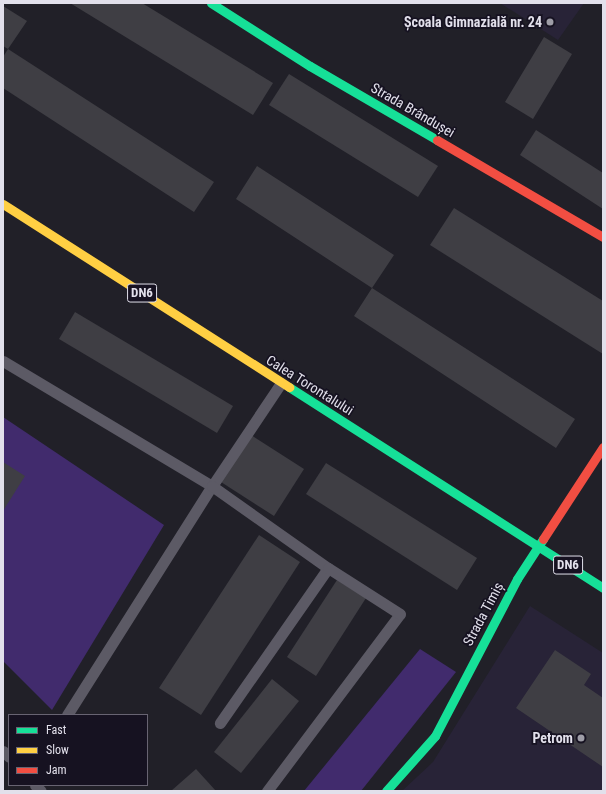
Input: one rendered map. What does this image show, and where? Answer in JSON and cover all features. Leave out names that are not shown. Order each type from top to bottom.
[{"type":"street","name":"Strada Brândușei","points":[[211,3],[310,66],[603,237]]},
{"type":"street","name":"Calea Torontalului","points":[[3,204],[603,588]]},
{"type":"street","name":"Strada Timiș","points":[[386,791],[435,736],[517,579],[603,447]]},
{"type":"lane","points":[[3,361],[212,486],[328,568],[400,614],[268,791]]},
{"type":"lane","points":[[68,714],[212,486],[281,383]]},
{"type":"lane","points":[[220,723],[328,568]]},
{"type":"shaded area","name":"Școala Gimnazială nr. 24","points":[[500,3],[584,3],[558,40]]},
{"type":"shaded area","points":[[3,417],[164,525],[52,710],[3,661]]},
{"type":"shaded area","points":[[530,606],[603,653],[603,791],[402,791],[433,762]]},
{"type":"shaded area","points":[[420,649],[456,672],[361,791],[304,791]]},
{"type":"building","points":[[70,3],[142,3],[273,83],[253,115]]},
{"type":"building","points":[[3,6],[27,21],[8,49],[3,46]]},
{"type":"building","points":[[544,37],[572,54],[533,119],[505,102]]},
{"type":"building","points":[[8,49],[214,182],[194,212],[3,88],[3,57]]},
{"type":"building","points":[[289,74],[438,166],[418,197],[269,105]]},
{"type":"building","points":[[536,130],[603,173],[603,209],[520,155]]},
{"type":"building","points":[[257,166],[394,255],[372,288],[236,199]]},
{"type":"building","points":[[454,208],[603,301],[603,354],[430,245]]},
{"type":"building","points":[[372,288],[575,419],[556,448],[354,316]]},
{"type":"building","points":[[75,312],[233,406],[217,433],[59,339]]},
{"type":"building","points":[[251,435],[304,469],[274,516],[221,482]]},
{"type":"building","points":[[3,462],[25,476],[3,511]]},
{"type":"building","points":[[326,463],[477,558],[457,590],[306,494]]},
{"type":"building","points":[[259,535],[300,562],[201,715],[159,688]]},
{"type":"building","points":[[337,580],[366,598],[316,676],[287,657]]},
{"type":"building","name":"Petrom","points":[[555,650],[591,674],[584,685],[603,698],[603,767],[516,708]]},
{"type":"building","points":[[272,679],[299,701],[241,773],[214,752]]},
{"type":"building","points":[[196,769],[216,791],[171,791]]},
{"type":"traffic: fast","points":[[211,3],[310,66],[437,140]]},
{"type":"traffic: fast","points":[[289,387],[603,588]]},
{"type":"traffic: fast","points":[[386,791],[435,736],[517,579],[543,539]]},
{"type":"traffic: slow","points":[[3,204],[289,387]]},
{"type":"traffic: jam","points":[[437,140],[603,237]]},
{"type":"traffic: jam","points":[[543,539],[603,447]]},
{"type":"place","name":"Școala Gimnazială nr. 24","points":[[550,22]]},
{"type":"place","name":"Petrom","points":[[581,738]]}]
